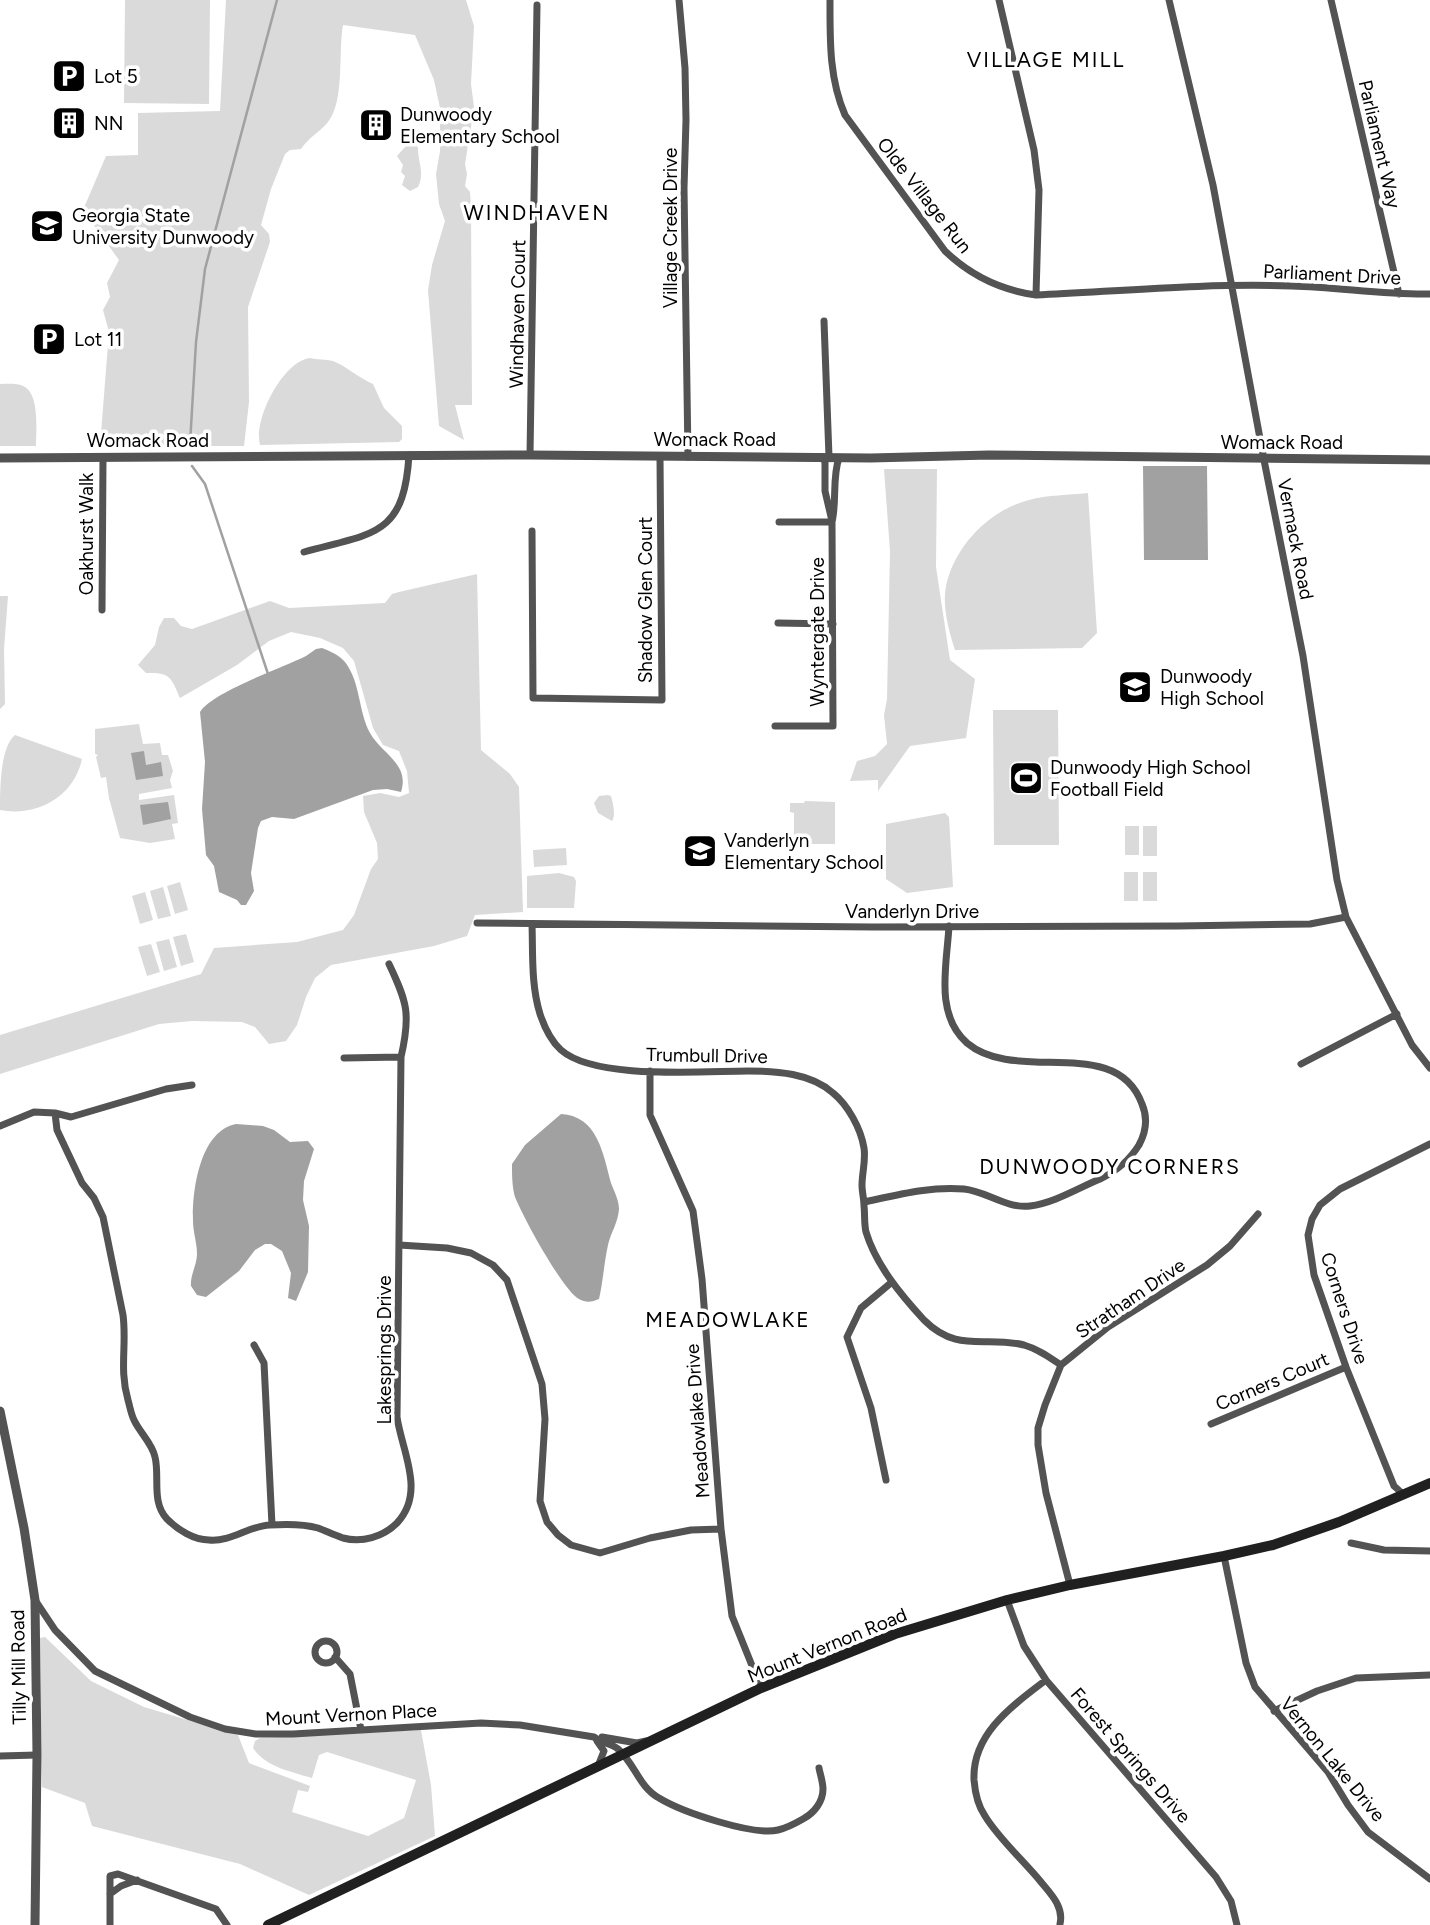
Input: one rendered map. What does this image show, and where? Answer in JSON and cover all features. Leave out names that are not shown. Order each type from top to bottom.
[{"type":"main road","name":"Mount Vernon Road","points":[[274,1924],[291,1919],[761,1688],[895,1634],[1007,1600],[1070,1585],[1273,1545],[1339,1522],[1430,1483]]},
{"type":"street","name":"Village Creek Drive","points":[[679,0],[685,68],[688,457]]},
{"type":"street","name":"Olde Village Run","points":[[830,0],[830,50],[836,95],[845,115],[927,228],[964,269],[991,284],[1036,295],[1232,286]]},
{"type":"street","points":[[999,0],[1036,163],[1039,190],[1036,295]]},
{"type":"street","name":"Vermack Road","points":[[1169,0],[1213,185],[1303,656],[1328,831],[1346,917],[1412,1045],[1430,1068]]},
{"type":"street","name":"Parliament Way","points":[[1331,0],[1399,294]]},
{"type":"street","name":"Windhaven Court","points":[[530,455],[537,5]]},
{"type":"street","name":"Parliament Drive","points":[[1232,286],[1293,286],[1399,294],[1430,293]]},
{"type":"street","name":"Wyntergate Drive","points":[[824,321],[825,491],[832,522]]},
{"type":"street","points":[[304,552],[365,535],[381,528],[394,517],[405,493],[409,455]]},
{"type":"street","name":"Womack Road","points":[[0,458],[530,455],[839,458],[989,455],[1430,460]]},
{"type":"street","name":"Shadow Glen Court","points":[[532,531],[533,698],[662,700],[660,457]]},
{"type":"street","name":"Oakhurst Walk","points":[[102,610],[103,458]]},
{"type":"street","name":"Wyntergate Drive","points":[[775,726],[833,726],[832,522],[839,458]]},
{"type":"street","points":[[826,474],[836,474]]},
{"type":"street","points":[[779,522],[832,522]]},
{"type":"street","points":[[778,624],[833,624]]},
{"type":"street","name":"Vanderlyn Drive","points":[[478,923],[950,926],[1297,924],[1346,917]]},
{"type":"street","name":"Trumbull Drive","points":[[532,924],[535,994],[548,1033],[560,1049],[575,1059],[592,1065],[650,1071],[770,1071],[814,1081],[834,1093],[856,1124],[864,1148],[862,1185],[866,1230],[892,1282],[926,1321],[950,1338],[980,1344],[1022,1345],[1046,1354],[1060,1365]]},
{"type":"street","points":[[864,1202],[923,1190],[948,1188],[979,1191],[1028,1207],[1111,1174],[1129,1161],[1141,1141],[1146,1125],[1139,1093],[1114,1071],[1080,1063],[998,1059],[967,1042],[956,1029],[947,1009],[945,991],[950,926]]},
{"type":"street","name":"Lakesprings Drive","points":[[55,1113],[57,1130],[82,1182],[103,1217],[124,1315],[122,1367],[127,1396],[134,1421],[153,1450],[156,1460],[156,1490],[166,1517],[184,1532],[207,1541],[225,1540],[260,1526],[272,1525],[317,1528],[356,1540],[372,1538],[397,1522],[412,1496],[411,1475],[397,1417],[401,1057],[408,1014],[389,964]]},
{"type":"street","points":[[1301,1064],[1397,1014]]},
{"type":"street","points":[[344,1058],[401,1057]]},
{"type":"street","name":"Meadowlake Drive","points":[[650,1071],[650,1115],[693,1211],[702,1279],[721,1529],[732,1616],[761,1688]]},
{"type":"street","points":[[0,1126],[34,1112],[72,1117],[166,1088],[192,1085]]},
{"type":"street","name":"Corners Drive","points":[[1403,1494],[1394,1486],[1346,1367],[1314,1275],[1308,1235],[1312,1219],[1320,1205],[1340,1189],[1430,1144]]},
{"type":"street","name":"Stratham Drive","points":[[1060,1365],[1108,1327],[1207,1265],[1230,1246],[1258,1214]]},
{"type":"street","points":[[399,1245],[447,1248],[471,1253],[494,1265],[507,1280],[541,1384],[545,1419],[540,1501],[547,1522],[558,1535],[571,1545],[600,1553],[650,1538],[691,1530],[721,1529]]},
{"type":"street","points":[[886,1480],[871,1408],[846,1337],[861,1308],[892,1282]]},
{"type":"street","points":[[254,1345],[264,1363],[272,1525]]},
{"type":"street","points":[[1060,1365],[1038,1427],[1038,1445],[1046,1493],[1070,1585]]},
{"type":"street","name":"Corners Court","points":[[1211,1424],[1346,1367]]},
{"type":"street","name":"Tilly Mill Road","points":[[0,1412],[24,1528],[35,1600],[37,1755],[34,1925]]},
{"type":"street","points":[[1351,1543],[1384,1550],[1430,1551]]},
{"type":"street","name":"Vernon Lake Drive","points":[[1224,1556],[1246,1663],[1255,1687],[1328,1772],[1368,1832],[1430,1879]]},
{"type":"street","name":"Mount Vernon Place","points":[[35,1600],[55,1630],[95,1671],[197,1719],[225,1729],[256,1734],[481,1723],[520,1725],[596,1738],[617,1748],[624,1756]]},
{"type":"street","name":"Forest Springs Drive","points":[[1007,1600],[1024,1646],[1046,1680],[1216,1877],[1231,1901],[1237,1925]]},
{"type":"street","points":[[335,1657],[350,1674],[361,1730]]},
{"type":"street","points":[[1274,1711],[1317,1691],[1356,1678],[1430,1675]]},
{"type":"street","points":[[1046,1680],[1002,1716],[985,1736],[974,1764],[975,1784],[985,1816],[1054,1898],[1062,1917],[1060,1924]]},
{"type":"street","points":[[596,1738],[637,1742],[655,1740]]},
{"type":"street","points":[[596,1738],[604,1751],[598,1766]]},
{"type":"street","points":[[0,1756],[37,1755]]},
{"type":"street","points":[[624,1756],[645,1787],[677,1808],[762,1831],[778,1830],[794,1824],[818,1807],[823,1790],[819,1768]]},
{"type":"street","points":[[110,1925],[110,1876],[113,1874],[136,1879],[216,1909],[227,1925]]},
{"type":"street","points":[[110,1894],[136,1879]]},
{"type":"shaded area","points":[[125,0],[210,0],[209,104],[124,103]]},
{"type":"shaded area","points":[[226,0],[466,0],[474,26],[471,84],[474,107],[465,164],[465,186],[470,192],[471,205],[472,405],[455,405],[464,440],[439,426],[428,290],[445,221],[439,204],[436,174],[440,151],[440,108],[434,80],[415,35],[343,25],[339,89],[333,113],[325,126],[301,149],[290,150],[285,154],[261,225],[269,234],[270,242],[248,307],[249,402],[244,446],[100,446],[109,332],[103,310],[110,297],[107,283],[119,260],[83,210],[106,156],[138,155],[138,113],[220,111]]},
{"type":"shaded area","points":[[415,144],[418,148],[421,177],[418,187],[410,191],[402,185],[405,176],[401,172],[403,165],[397,156],[406,146]]},
{"type":"shaded area","points":[[310,358],[333,361],[373,384],[384,408],[402,426],[402,439],[399,442],[260,445],[261,421],[272,393],[290,369]]},
{"type":"shaded area","points":[[0,384],[21,385],[32,396],[36,413],[36,446],[0,446]]},
{"type":"shaded area","points":[[1143,466],[1207,466],[1208,560],[1144,560]]},
{"type":"shaded area","points":[[884,469],[937,469],[936,567],[950,660],[975,679],[966,738],[910,746],[878,791],[878,780],[850,781],[857,761],[875,756],[887,744],[884,715],[887,699],[890,551]]},
{"type":"shaded area","points":[[1088,493],[1097,633],[1082,648],[955,650],[948,627],[945,594],[950,572],[965,544],[987,521],[1014,505],[1043,497]]},
{"type":"shaded area","points":[[477,574],[481,750],[510,774],[519,787],[523,912],[475,915],[467,936],[434,946],[331,965],[315,978],[297,1025],[286,1041],[269,1044],[255,1027],[242,1022],[192,1021],[159,1024],[0,1074],[0,1035],[201,974],[214,948],[297,942],[343,930],[354,915],[371,869],[378,859],[377,843],[364,812],[363,796],[380,793],[399,797],[409,793],[407,771],[399,751],[383,745],[373,728],[354,661],[343,648],[320,638],[291,632],[269,641],[237,665],[180,698],[169,677],[146,673],[138,665],[155,645],[164,618],[174,618],[181,626],[192,629],[270,601],[289,608],[385,603],[392,594]]},
{"type":"shaded area","points":[[0,596],[8,596],[4,649],[5,704],[0,709]]},
{"type":"shaded area","points":[[322,648],[340,657],[350,670],[370,733],[402,774],[401,792],[373,790],[294,819],[272,817],[261,821],[251,873],[254,891],[246,905],[241,905],[237,900],[219,892],[214,866],[206,855],[202,809],[205,762],[200,712],[218,696]]},
{"type":"shaded area","name":"Dunwoody High School Football Field","points":[[993,710],[1058,710],[1059,845],[994,845]]},
{"type":"shaded area","points":[[139,724],[143,744],[160,743],[162,755],[168,755],[173,771],[170,780],[172,788],[139,794],[139,800],[174,795],[178,823],[172,824],[175,839],[150,843],[120,838],[106,777],[101,778],[96,757],[98,755],[95,754],[95,729]]},
{"type":"shaded area","points":[[15,735],[82,759],[71,784],[52,801],[27,810],[0,810],[6,749]]},
{"type":"shaded area","points":[[144,751],[146,765],[161,762],[163,776],[136,780],[131,753]]},
{"type":"shaded area","points":[[599,796],[611,796],[613,806],[612,821],[598,813],[594,803]]},
{"type":"shaded area","points":[[168,802],[171,819],[143,825],[140,805]]},
{"type":"shaded area","points":[[835,802],[835,844],[794,844],[794,813],[790,812],[790,803]]},
{"type":"shaded area","points":[[945,813],[949,817],[953,887],[907,893],[886,879],[886,824]]},
{"type":"shaded area","points":[[1125,826],[1139,826],[1139,855],[1125,855]]},
{"type":"shaded area","points":[[1143,826],[1157,826],[1157,856],[1143,856]]},
{"type":"shaded area","points":[[566,848],[567,865],[534,867],[533,850]]},
{"type":"shaded area","points":[[1124,872],[1138,872],[1138,901],[1124,901]]},
{"type":"shaded area","points":[[1143,872],[1157,872],[1157,901],[1143,901]]},
{"type":"shaded area","points":[[559,873],[574,877],[576,881],[574,908],[527,908],[527,876]]},
{"type":"shaded area","points":[[180,882],[188,910],[175,914],[167,886]]},
{"type":"shaded area","points":[[163,887],[171,916],[158,919],[150,891]]},
{"type":"shaded area","points":[[145,892],[153,920],[140,924],[132,896]]},
{"type":"shaded area","points":[[186,934],[194,962],[181,966],[173,937]]},
{"type":"shaded area","points":[[169,939],[177,967],[164,971],[156,942]]},
{"type":"shaded area","points":[[151,944],[160,972],[147,976],[138,947]]},
{"type":"shaded area","points":[[561,1114],[573,1116],[583,1122],[597,1138],[619,1206],[608,1245],[599,1299],[591,1301],[579,1299],[563,1282],[526,1219],[513,1189],[512,1164],[525,1145]]},
{"type":"shaded area","points":[[236,1124],[263,1126],[274,1130],[290,1142],[308,1141],[314,1149],[304,1181],[303,1200],[309,1226],[308,1272],[296,1301],[288,1298],[291,1273],[282,1251],[271,1244],[265,1244],[255,1250],[239,1271],[206,1297],[197,1295],[191,1286],[197,1254],[193,1225],[194,1194],[201,1164],[214,1138],[224,1129]]},
{"type":"shaded area","points":[[45,1637],[91,1681],[144,1707],[238,1735],[249,1763],[310,1786],[308,1792],[298,1790],[292,1812],[368,1836],[404,1818],[416,1780],[327,1752],[319,1755],[312,1778],[279,1768],[265,1760],[253,1748],[255,1741],[260,1738],[421,1730],[431,1785],[435,1836],[309,1895],[240,1864],[92,1826],[85,1803],[42,1787],[40,1638]]},
{"type":"waterway","points":[[190,444],[196,342],[205,269],[277,0]]},
{"type":"waterway","points":[[192,466],[205,484],[268,674]]},
{"type":"place","name":"Lot 5","points":[[69,76]]},
{"type":"place","name":"NN","points":[[69,123]]},
{"type":"place","name":"Dunwoody Elementary School","points":[[376,125]]},
{"type":"place","name":"Georgia State University Dunwoody","points":[[47,226]]},
{"type":"place","name":"Lot 11","points":[[49,339]]},
{"type":"place","name":"Dunwoody High School","points":[[1135,687]]},
{"type":"place","name":"Dunwoody High School Football Field","points":[[1026,778]]},
{"type":"place","name":"Vanderlyn Elementary School","points":[[700,851]]},
{"type":"district","name":"VILLAGE MILL","points":[[1046,60]]},
{"type":"district","name":"WINDHAVEN","points":[[537,213]]},
{"type":"district","name":"DUNWOODY CORNERS","points":[[1110,1167]]},
{"type":"district","name":"MEADOWLAKE","points":[[728,1320]]}]
